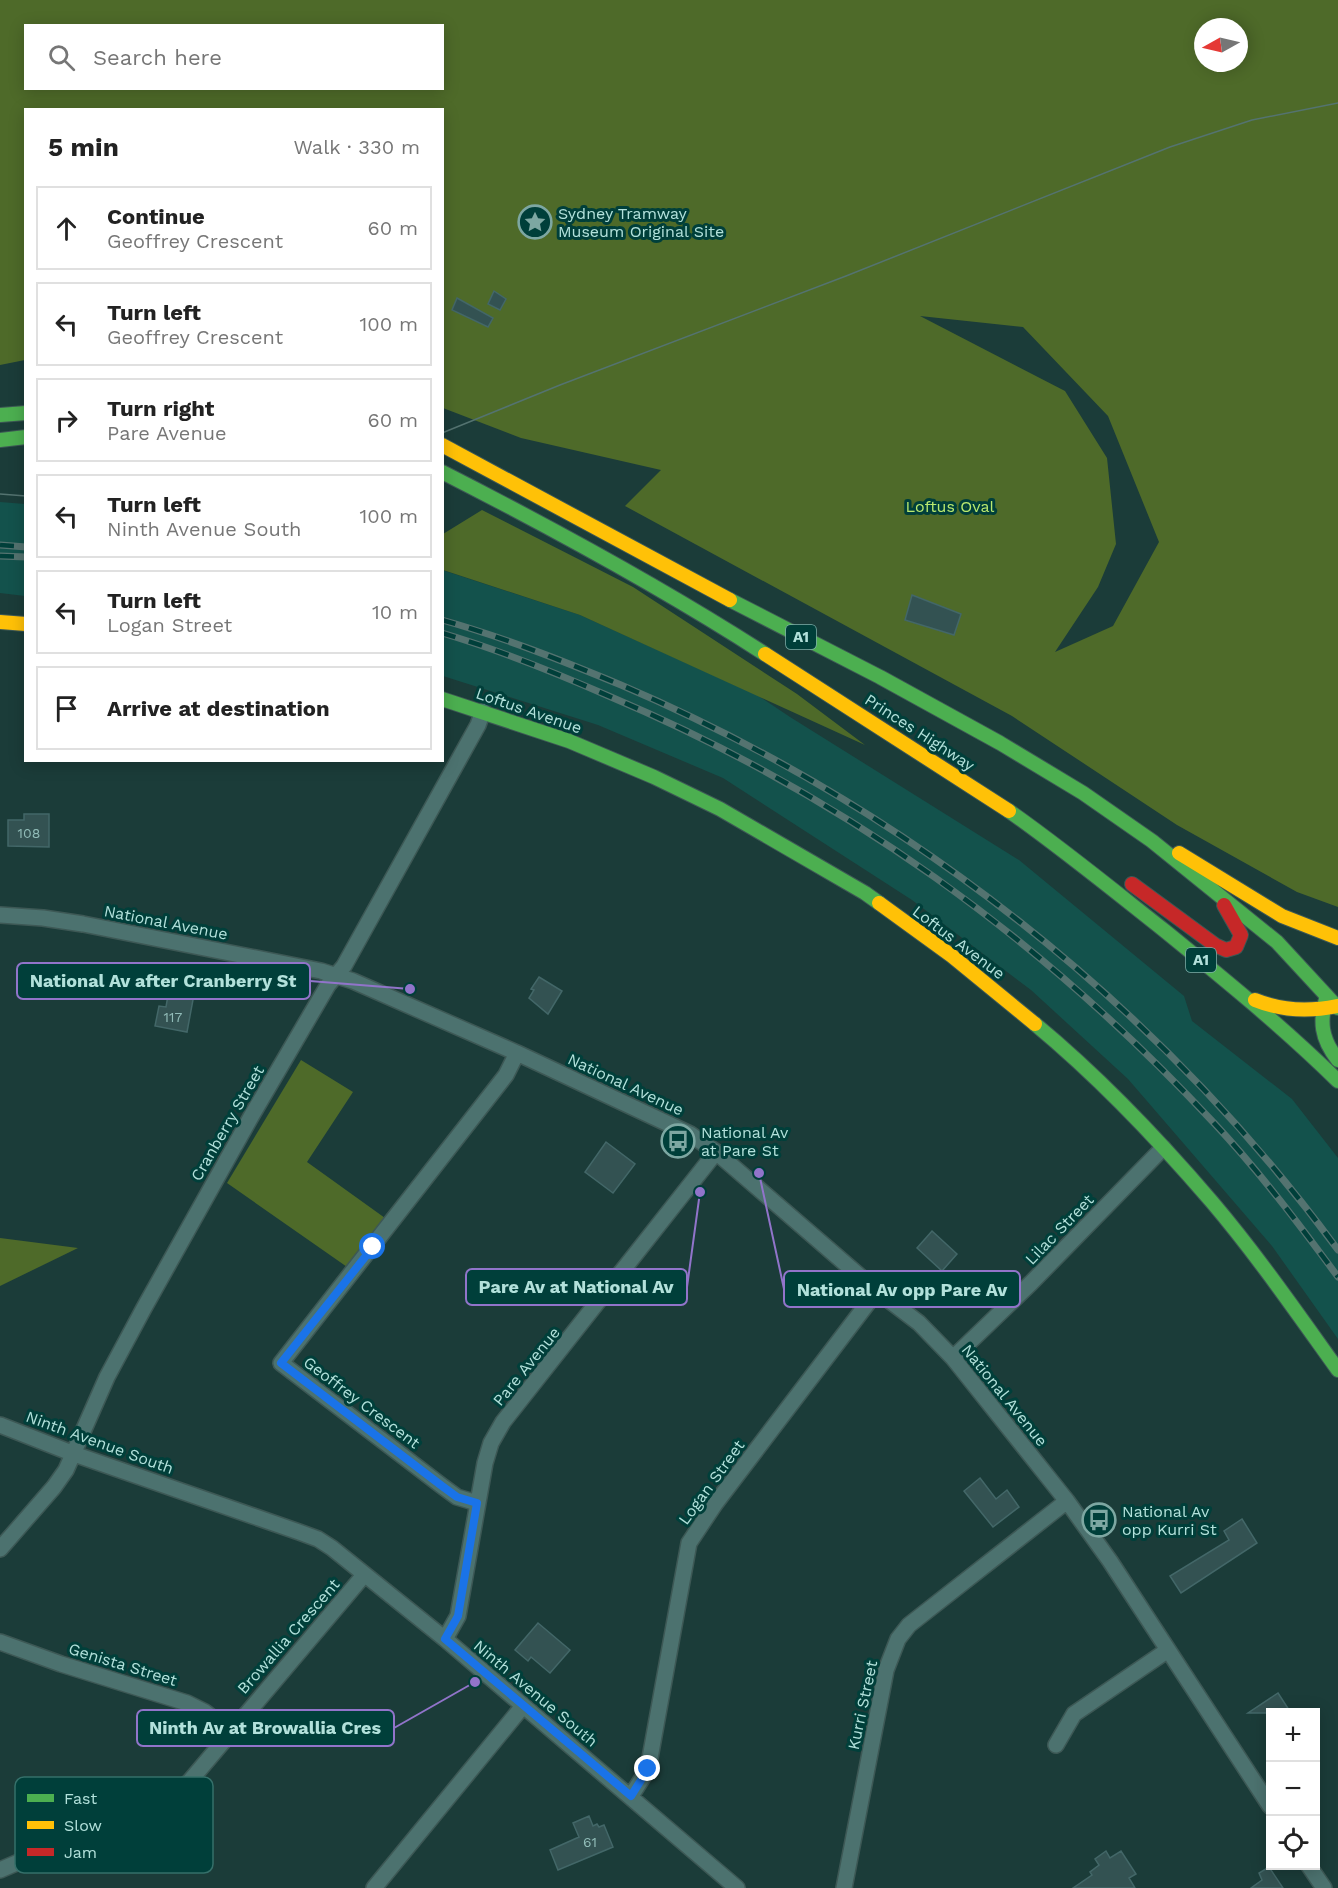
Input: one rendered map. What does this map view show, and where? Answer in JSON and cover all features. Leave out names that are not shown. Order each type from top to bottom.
[{"type":"main road","points":[[0,415],[24,413]]},
{"type":"main road","points":[[0,440],[24,437]]},
{"type":"main road","name":"Princes Highway","points":[[444,447],[756,614],[880,677],[1000,743],[1083,793],[1152,841],[1277,942],[1333,1005]]},
{"type":"main road","name":"Princes Highway","points":[[444,473],[611,561],[717,623],[882,727],[1059,846],[1236,988],[1294,1038],[1338,1081]]},
{"type":"main road","points":[[0,622],[24,624]]},
{"type":"main road","name":"Loftus Avenue","points":[[444,700],[569,741],[654,777],[720,809],[865,893],[952,956],[1020,1011],[1104,1087],[1163,1148],[1212,1202],[1245,1243],[1338,1370]]},
{"type":"main road","points":[[1152,841],[1211,870],[1274,912],[1306,927],[1338,938]]},
{"type":"main road","points":[[1059,846],[1125,880],[1215,945],[1230,950],[1238,944],[1240,931],[1214,890]]},
{"type":"main road","points":[[1338,985],[1322,1035],[1338,1060]]},
{"type":"main road","points":[[1236,988],[1253,999],[1277,1007],[1305,1011],[1333,1005]]},
{"type":"street","name":"Cranberry Street","points":[[0,1549],[66,1470],[107,1377],[149,1298],[252,1115],[328,985],[337,976],[478,726],[483,711]]},
{"type":"street","name":"National Avenue","points":[[0,915],[83,924],[337,976],[517,1053],[690,1134],[716,1152],[877,1291],[919,1323],[953,1358],[1067,1501],[1110,1561],[1266,1800]]},
{"type":"street","name":"Geoffrey Crescent","points":[[477,1503],[457,1497],[281,1363],[506,1075],[517,1053]]},
{"type":"street","name":"Lilac Street","points":[[953,1358],[1031,1283],[1163,1148]]},
{"type":"street","name":"Pare Avenue","points":[[445,1639],[458,1616],[477,1503],[491,1443],[503,1422],[716,1152]]},
{"type":"street","name":"Logan Street","points":[[631,1796],[648,1769],[689,1543],[715,1504],[877,1291]]},
{"type":"street","name":"Ninth Avenue South","points":[[0,1425],[28,1434],[74,1454],[318,1539],[445,1639],[737,1888]]},
{"type":"street","name":"Kurri Street","points":[[844,1888],[886,1670],[898,1639],[909,1625],[1067,1501]]},
{"type":"street","name":"Browallia Crescent","points":[[193,1777],[364,1575]]},
{"type":"street","name":"Genista Street","points":[[0,1642],[61,1664],[187,1703],[204,1712],[230,1732]]},
{"type":"street","points":[[1056,1745],[1074,1714],[1168,1650]]},
{"type":"street","points":[[374,1888],[523,1706]]},
{"type":"street","name":"Browallia Crescent","points":[[0,1870],[15,1864]]},
{"type":"street","points":[[1312,1870],[1324,1888]]},
{"type":"shaded area","points":[[0,502],[24,504],[24,596],[0,593]]},
{"type":"shaded area","points":[[444,571],[580,615],[757,695],[1019,860],[1184,996],[1192,1021],[1292,1099],[1338,1158],[1338,1339],[1272,1246],[1128,1079],[1031,990],[912,900],[723,778],[598,725],[444,676]]},
{"type":"green space","name":"Loftus Oval","points":[[0,0],[1338,0],[1338,907],[1297,892],[1177,825],[1012,716],[625,506],[661,470],[521,438],[444,408],[444,108],[24,108],[24,360],[0,365]],"holes":[[[920,316],[1023,327],[1108,416],[1159,542],[1113,626],[1055,652],[1098,587],[1116,544],[1107,458],[1065,391]]]},
{"type":"green space","points":[[482,510],[633,587],[797,694],[865,745],[580,615],[444,570],[444,533]]},
{"type":"green space","points":[[301,1060],[353,1092],[307,1162],[385,1218],[350,1269],[227,1183]]},
{"type":"green space","points":[[0,1238],[78,1248],[0,1286]]},
{"type":"building","points":[[494,291],[506,299],[500,310],[488,304]]},
{"type":"building","points":[[457,298],[493,318],[488,327],[452,310]]},
{"type":"building","points":[[912,595],[961,614],[954,635],[905,620]]},
{"type":"building","points":[[24,814],[49,814],[49,847],[8,846],[8,820],[24,820]]},
{"type":"building","points":[[539,977],[562,991],[548,1014],[529,998],[534,990],[531,989]]},
{"type":"building","points":[[170,984],[195,989],[187,1032],[155,1026],[159,1006],[166,1007]]},
{"type":"building","points":[[606,1142],[635,1164],[613,1193],[585,1172]]},
{"type":"building","points":[[932,1231],[957,1254],[942,1271],[917,1248]]},
{"type":"building","points":[[980,1478],[996,1499],[1007,1490],[1019,1507],[993,1527],[964,1491]]},
{"type":"building","points":[[1242,1519],[1257,1543],[1181,1593],[1170,1576],[1229,1540],[1224,1531]]},
{"type":"building","points":[[538,1623],[570,1650],[550,1673],[531,1657],[528,1661],[515,1650]]},
{"type":"building","points":[[1278,1693],[1288,1708],[1266,1708],[1266,1713],[1248,1713]]},
{"type":"building","points":[[589,1816],[593,1826],[604,1825],[613,1847],[558,1870],[550,1850],[579,1837],[573,1823]]},
{"type":"building","points":[[1106,1851],[1110,1858],[1121,1851],[1136,1874],[1129,1878],[1135,1888],[1073,1888],[1092,1875],[1090,1872],[1099,1865],[1095,1859]]},
{"type":"building","points":[[1266,1869],[1271,1870],[1283,1888],[1251,1888],[1262,1880],[1259,1873]]},
{"type":"tram line","points":[[444,432],[1170,147],[1252,120],[1338,103]]},
{"type":"tram line","points":[[0,494],[24,496]]},
{"type":"railway","points":[[0,545],[24,547]]},
{"type":"railway","points":[[0,556],[24,557]]},
{"type":"railway","points":[[444,621],[577,667],[726,734],[827,789],[924,852],[1017,920],[1106,994],[1189,1074],[1267,1159],[1338,1250]]},
{"type":"railway","points":[[444,634],[549,671],[697,736],[780,779],[859,827],[935,878],[1009,933],[1080,992],[1148,1056],[1247,1160],[1338,1277]]},
{"type":"traffic: fast","points":[[0,415],[24,413]]},
{"type":"traffic: fast","points":[[0,440],[24,437]]},
{"type":"traffic: fast","points":[[444,473],[606,559],[765,654]]},
{"type":"traffic: fast","points":[[730,600],[880,677],[1000,743],[1083,793],[1152,841],[1277,942],[1338,1008]]},
{"type":"traffic: fast","points":[[444,700],[569,741],[654,777],[720,809],[879,903]]},
{"type":"traffic: fast","points":[[1009,811],[1088,870],[1209,967],[1275,1022],[1338,1081]]},
{"type":"traffic: fast","points":[[1327,996],[1322,1022],[1323,1030],[1328,1045],[1338,1060]]},
{"type":"traffic: fast","points":[[1035,1024],[1105,1087],[1192,1178],[1261,1263],[1338,1370]]},
{"type":"traffic: slow","points":[[444,446],[730,600]]},
{"type":"traffic: slow","points":[[0,622],[24,624]]},
{"type":"traffic: slow","points":[[765,654],[1009,811]]},
{"type":"traffic: slow","points":[[1179,853],[1282,916],[1338,938]]},
{"type":"traffic: slow","points":[[879,903],[952,956],[1035,1024]]},
{"type":"traffic: slow","points":[[1255,1000],[1295,1009],[1337,1006]]},
{"type":"traffic: jam","points":[[1132,884],[1215,945],[1226,950],[1236,947],[1241,935],[1224,905]]},
{"type":"place","name":"Sydney Tramway Museum Original Site","points":[[535,222]]},
{"type":"place","name":"National Av after Cranberry St","points":[[410,989]]},
{"type":"place","name":"National Av at Pare St","points":[[678,1141]]},
{"type":"place","name":"National Av opp Pare Av","points":[[759,1173]]},
{"type":"place","name":"Pare Av at National Av","points":[[700,1192]]},
{"type":"place","name":"National Av opp Kurri St","points":[[1099,1520]]},
{"type":"place","name":"Ninth Av at Browallia Cres","points":[[475,1682]]},
{"type":"route","points":[[373,1247],[281,1363],[457,1497],[477,1503],[458,1616],[445,1639],[631,1796],[648,1769]]}]
